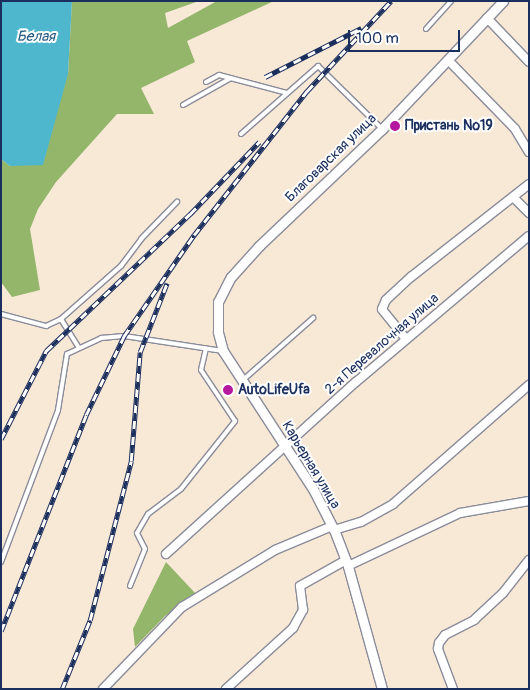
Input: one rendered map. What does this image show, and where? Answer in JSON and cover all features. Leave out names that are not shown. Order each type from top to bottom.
[{"type":"street","name":"Благоварская улица","points":[[223,351],[218,332],[218,302],[231,277],[259,246],[382,128],[503,1]]},
{"type":"street","points":[[487,18],[529,62]]},
{"type":"street","points":[[448,60],[515,129],[529,152]]},
{"type":"street","points":[[406,339],[382,309],[386,300],[411,277],[529,184]]},
{"type":"street","points":[[513,197],[529,214]]},
{"type":"street","name":"2-я Перевалочная улица","points":[[166,554],[406,339],[529,236]]},
{"type":"street","name":"Карьерная улица","points":[[223,351],[241,382],[286,446],[333,528],[347,563],[382,689]]},
{"type":"street","points":[[103,689],[182,607],[275,550],[333,528],[361,522],[393,504],[529,385]]},
{"type":"street","points":[[226,689],[293,628],[303,610],[300,586],[460,513],[529,501]]},
{"type":"street","points":[[453,689],[438,649],[445,635],[474,620],[504,593],[529,560]]},
{"type":"lane","points":[[426,28],[451,1]]},
{"type":"lane","points":[[241,134],[318,66],[382,128]]},
{"type":"lane","points":[[206,82],[219,75],[287,93]]},
{"type":"lane","points":[[183,105],[231,78]]},
{"type":"lane","points":[[1,314],[46,326],[61,319],[121,266],[141,239],[177,202]]},
{"type":"lane","points":[[241,382],[314,318]]},
{"type":"lane","points":[[61,319],[79,348]]},
{"type":"lane","points":[[1,562],[58,410],[67,354],[101,338],[124,336],[223,351]]},
{"type":"lane","points":[[130,586],[145,549],[137,533],[148,514],[181,489],[235,421],[201,370],[206,349]]},
{"type":"green space","points":[[72,1],[199,1],[165,13],[168,28],[217,1],[274,1],[187,41],[195,62],[141,88],[154,114],[117,114],[56,182],[38,209],[30,229],[40,290],[12,297],[1,282],[1,159],[10,166],[68,74]]},
{"type":"green space","points":[[166,562],[196,594],[165,616],[135,647],[133,629]]},
{"type":"water","name":"Белая","points":[[1,1],[72,1],[68,74],[43,165],[10,166],[1,159]]},
{"type":"railway","points":[[1,631],[86,415],[124,336],[194,235],[307,91],[391,1]]},
{"type":"railway","points":[[265,77],[361,28]]},
{"type":"railway","points":[[1,439],[46,351],[190,214],[259,142]]},
{"type":"railway","points":[[62,689],[90,620],[131,461],[140,352],[167,283]]},
{"type":"place","name":"Пристань №19","points":[[395,126]]},
{"type":"place","name":"AutoLifeUfa","points":[[228,390]]}]
